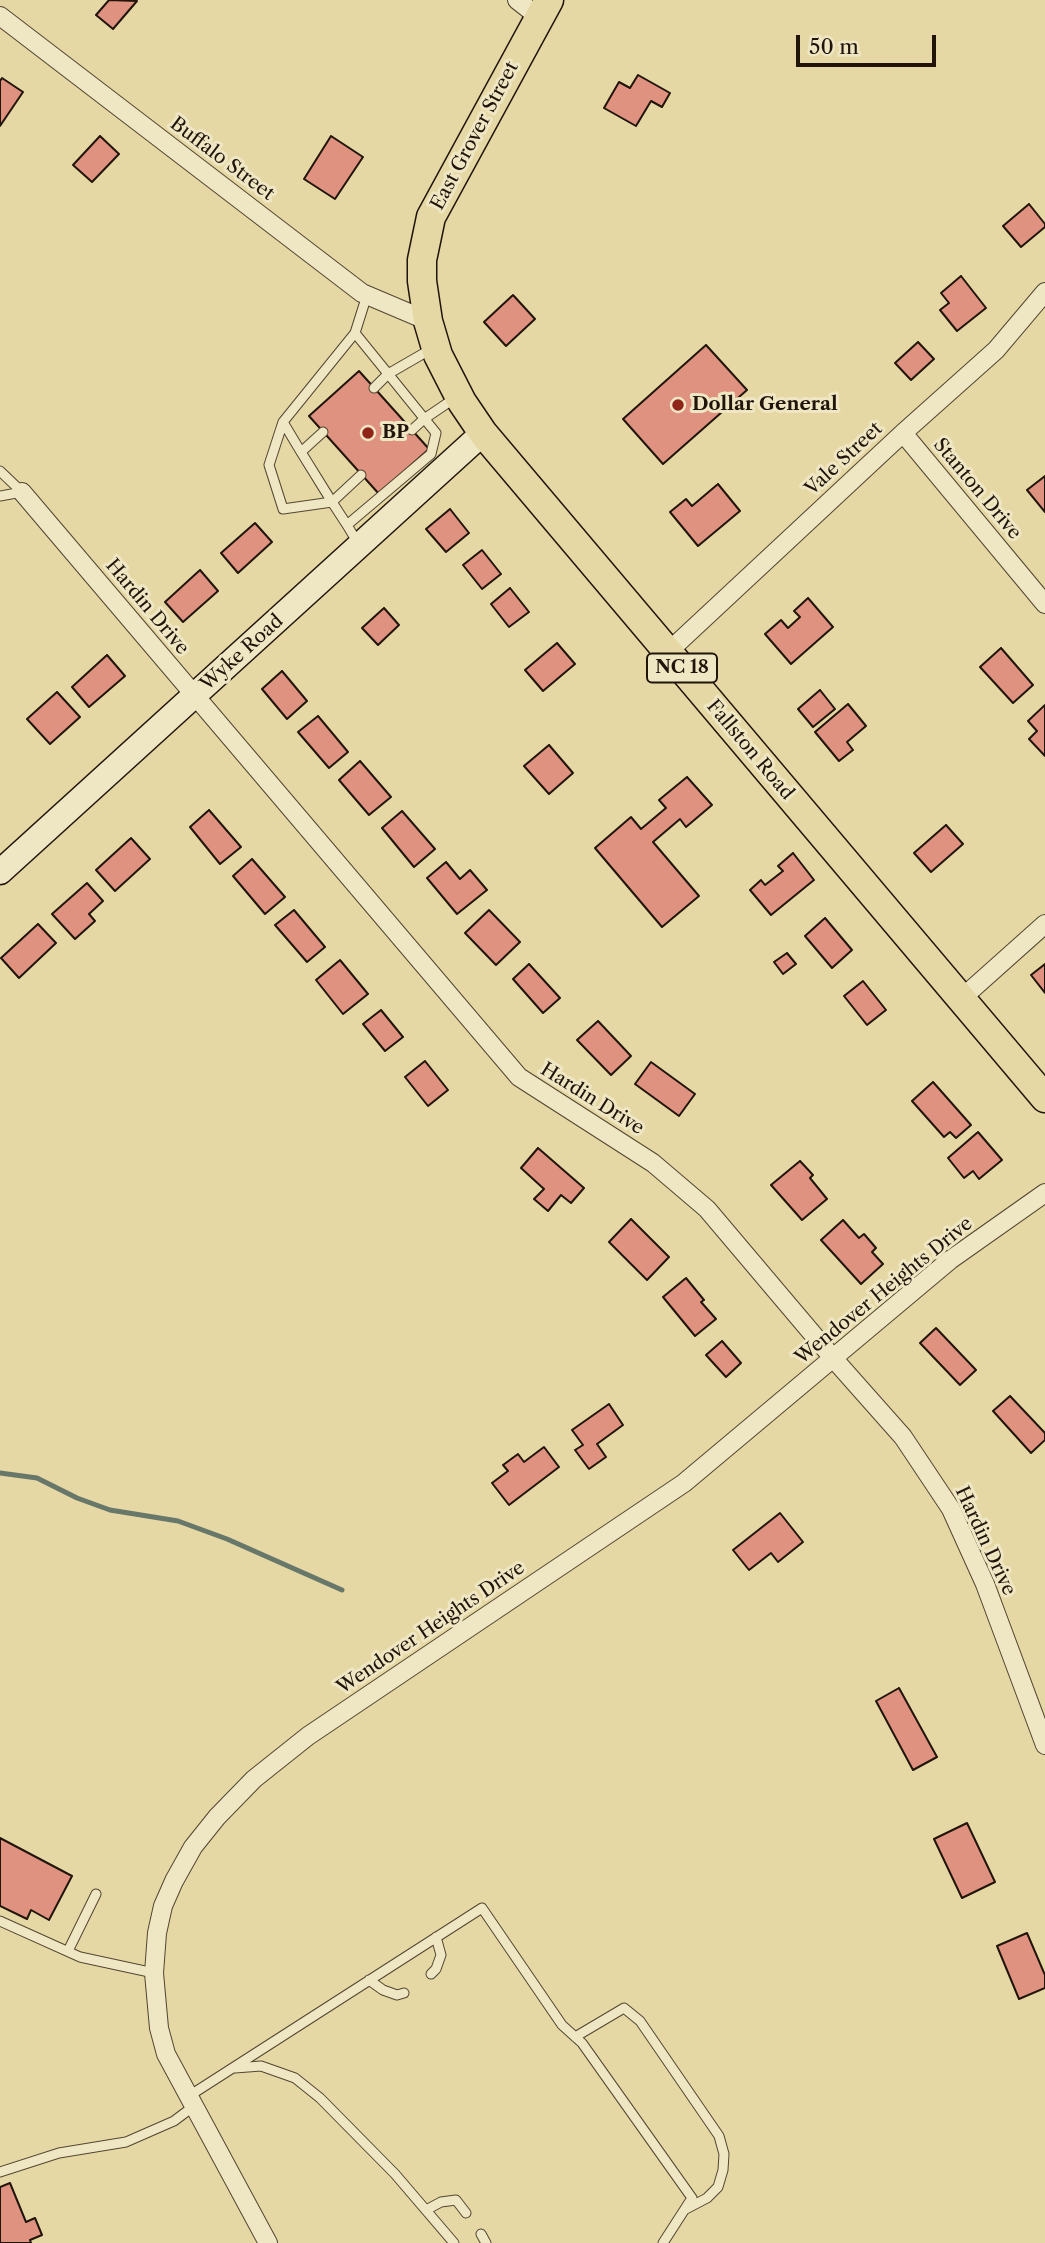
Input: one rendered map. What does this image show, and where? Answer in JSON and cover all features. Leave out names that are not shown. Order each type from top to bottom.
[{"type":"main road","name":"East Grover Street","points":[[432,333],[422,281],[422,260],[431,217],[544,9]]},
{"type":"main road","name":"Fallston Road","points":[[432,333],[458,396],[483,433],[1045,1098]]},
{"type":"main road","name":"Wyke Road","points":[[0,872],[195,696],[353,536],[412,484],[483,433]]},
{"type":"street","points":[[517,0],[544,9]]},
{"type":"street","name":"Buffalo Street","points":[[0,16],[367,295],[432,333]]},
{"type":"street","name":"Vale Street","points":[[668,652],[996,350],[1045,292]]},
{"type":"street","name":"Stanton Drive","points":[[903,433],[1045,604]]},
{"type":"street","name":"Hardin Drive","points":[[22,492],[519,1077],[653,1163],[707,1209],[903,1437],[951,1508],[985,1584],[1045,1745]]},
{"type":"street","points":[[961,999],[1045,924]]},
{"type":"street","name":"Wendover Heights Drive","points":[[268,2243],[166,2054],[159,2028],[154,1973],[157,1933],[163,1906],[193,1847],[217,1817],[254,1779],[307,1737],[684,1483],[950,1260],[1045,1193]]},
{"type":"lane","points":[[361,475],[332,502],[283,509],[269,465],[283,422],[355,333],[367,295]]},
{"type":"lane","points":[[355,333],[436,433],[431,454],[412,484]]},
{"type":"lane","points":[[374,388],[432,333]]},
{"type":"lane","points":[[412,430],[458,396]]},
{"type":"lane","points":[[283,422],[353,536]]},
{"type":"lane","points":[[301,452],[323,432]]},
{"type":"lane","points":[[0,471],[22,492]]},
{"type":"lane","points":[[0,496],[22,492]]},
{"type":"lane","points":[[68,1951],[96,1894]]},
{"type":"lane","points":[[0,2172],[59,2153],[126,2141],[174,2121],[191,2101],[233,2068],[482,1908],[562,2025],[582,2043],[692,2198],[663,2243]]},
{"type":"lane","points":[[0,1921],[80,1957],[154,1973]]},
{"type":"lane","points":[[431,1974],[441,1955],[436,1937]]},
{"type":"lane","points":[[369,1980],[383,1990],[397,1995],[404,1993]]},
{"type":"lane","points":[[575,2037],[624,2008],[640,2021],[719,2136],[724,2154],[718,2187],[706,2198],[684,2210]]},
{"type":"lane","points":[[233,2068],[261,2066],[295,2078],[354,2130],[454,2243]]},
{"type":"lane","points":[[425,2210],[441,2202],[456,2200],[466,2213]]},
{"type":"lane","points":[[481,2234],[486,2243]]},
{"type":"building","points":[[109,0],[137,1],[113,29],[96,15]]},
{"type":"building","points":[[638,75],[670,93],[662,107],[651,101],[636,126],[604,108],[619,82],[630,88]]},
{"type":"building","points":[[2,78],[23,92],[0,126],[0,81]]},
{"type":"building","points":[[100,136],[119,154],[92,182],[73,165]]},
{"type":"building","points":[[331,136],[363,157],[335,199],[304,179]]},
{"type":"building","points":[[1029,204],[1045,227],[1021,247],[1003,226]]},
{"type":"building","points":[[961,276],[986,308],[957,331],[940,310],[949,303],[941,293]]},
{"type":"building","points":[[513,295],[535,319],[506,346],[484,322]]},
{"type":"building","points":[[918,342],[934,359],[911,380],[895,363]]},
{"type":"building","points":[[706,345],[747,390],[663,464],[623,419]]},
{"type":"building","points":[[359,371],[429,449],[379,494],[309,416]]},
{"type":"building","points":[[1045,476],[1045,512],[1027,490]]},
{"type":"building","points":[[718,484],[740,511],[698,546],[670,512],[686,499],[692,506]]},
{"type":"building","points":[[450,509],[469,533],[446,552],[426,529]]},
{"type":"building","points":[[255,523],[272,542],[238,573],[221,553]]},
{"type":"building","points":[[482,550],[501,574],[482,589],[463,565]]},
{"type":"building","points":[[200,570],[218,591],[183,622],[165,602]]},
{"type":"building","points":[[510,588],[529,612],[509,627],[491,604]]},
{"type":"building","points":[[808,598],[833,627],[791,664],[765,634],[781,620],[788,628],[800,617],[794,611]]},
{"type":"building","points":[[384,608],[399,625],[378,645],[362,628]]},
{"type":"building","points":[[557,643],[575,664],[543,691],[525,670]]},
{"type":"building","points":[[1001,648],[1033,685],[1013,703],[980,667]]},
{"type":"building","points":[[107,655],[125,676],[89,707],[72,687]]},
{"type":"building","points":[[282,671],[307,701],[287,719],[262,689]]},
{"type":"building","points":[[820,690],[835,709],[813,727],[798,709]]},
{"type":"building","points":[[57,692],[80,717],[50,744],[27,719]]},
{"type":"building","points":[[848,704],[866,726],[847,742],[853,750],[839,761],[815,732]]},
{"type":"building","points":[[1045,705],[1045,756],[1029,739],[1037,731],[1028,721]]},
{"type":"building","points":[[318,716],[348,752],[329,768],[298,732]]},
{"type":"building","points":[[549,745],[573,773],[549,794],[524,766]]},
{"type":"building","points":[[360,761],[391,797],[369,815],[339,780]]},
{"type":"building","points":[[687,777],[712,805],[686,827],[680,819],[653,842],[699,896],[662,927],[595,848],[631,817],[641,829],[666,808],[659,800]]},
{"type":"building","points":[[209,810],[241,847],[220,864],[190,827]]},
{"type":"building","points":[[402,811],[435,849],[414,867],[382,828]]},
{"type":"building","points":[[946,825],[963,844],[931,872],[914,853]]},
{"type":"building","points":[[131,838],[150,859],[115,891],[96,870]]},
{"type":"building","points":[[793,853],[814,880],[771,915],[750,890],[761,880],[765,885],[783,871],[778,866]]},
{"type":"building","points":[[252,859],[285,897],[265,914],[233,876]]},
{"type":"building","points":[[446,862],[460,879],[470,870],[487,890],[457,914],[427,878]]},
{"type":"building","points":[[87,883],[103,901],[89,914],[95,921],[75,939],[52,914]]},
{"type":"building","points":[[294,910],[325,947],[307,962],[275,925]]},
{"type":"building","points":[[489,910],[520,942],[496,965],[465,933]]},
{"type":"building","points":[[825,918],[852,950],[832,968],[805,936]]},
{"type":"building","points":[[38,924],[56,943],[19,978],[1,958]]},
{"type":"building","points":[[787,953],[796,964],[783,974],[774,962]]},
{"type":"building","points":[[340,960],[368,994],[343,1014],[316,980]]},
{"type":"building","points":[[529,964],[560,998],[543,1013],[513,979]]},
{"type":"building","points":[[1045,964],[1045,993],[1031,975]]},
{"type":"building","points":[[863,981],[886,1010],[867,1025],[844,996]]},
{"type":"building","points":[[381,1010],[403,1037],[385,1051],[363,1024]]},
{"type":"building","points":[[598,1021],[631,1056],[611,1075],[577,1040]]},
{"type":"building","points":[[425,1061],[448,1090],[428,1106],[405,1077]]},
{"type":"building","points":[[651,1062],[695,1094],[679,1116],[635,1084]]},
{"type":"building","points":[[933,1082],[971,1125],[956,1138],[950,1132],[944,1137],[912,1101]]},
{"type":"building","points":[[978,1132],[1002,1160],[979,1179],[973,1171],[964,1178],[948,1158]]},
{"type":"building","points":[[538,1148],[584,1188],[571,1203],[561,1195],[548,1211],[534,1199],[544,1189],[521,1168]]},
{"type":"building","points":[[800,1161],[813,1175],[810,1178],[827,1199],[802,1220],[771,1185]]},
{"type":"building","points":[[631,1219],[669,1257],[647,1280],[609,1242]]},
{"type":"building","points":[[843,1220],[859,1238],[864,1234],[876,1248],[872,1252],[883,1264],[861,1284],[821,1240]]},
{"type":"building","points":[[686,1278],[716,1319],[695,1336],[663,1297]]},
{"type":"building","points":[[936,1328],[976,1370],[960,1385],[920,1343]]},
{"type":"building","points":[[722,1341],[741,1363],[726,1377],[706,1355]]},
{"type":"building","points":[[1010,1396],[1045,1433],[1045,1440],[1031,1453],[993,1411]]},
{"type":"building","points":[[609,1404],[623,1425],[597,1444],[606,1457],[589,1469],[575,1450],[583,1445],[572,1430]]},
{"type":"building","points":[[544,1447],[559,1467],[509,1505],[492,1483],[508,1471],[503,1465],[518,1454],[524,1462]]},
{"type":"building","points":[[780,1513],[803,1542],[778,1562],[771,1553],[749,1570],[733,1550]]},
{"type":"building","points":[[899,1688],[937,1757],[913,1770],[876,1701]]},
{"type":"building","points":[[967,1823],[995,1882],[962,1898],[934,1839]]},
{"type":"building","points":[[0,1838],[72,1876],[49,1920],[31,1910],[27,1919],[0,1906]]},
{"type":"building","points":[[1027,1933],[1045,1975],[1045,1988],[1019,1999],[997,1946]]},
{"type":"building","points":[[10,2183],[26,2222],[35,2218],[42,2235],[30,2240],[31,2243],[0,2243],[0,2187]]},
{"type":"waterway","points":[[0,1473],[37,1478],[77,1498],[110,1510],[178,1521],[227,1539],[342,1590]]},
{"type":"place","name":"Dollar General","points":[[678,405]]},
{"type":"place","name":"BP","points":[[368,433]]}]
